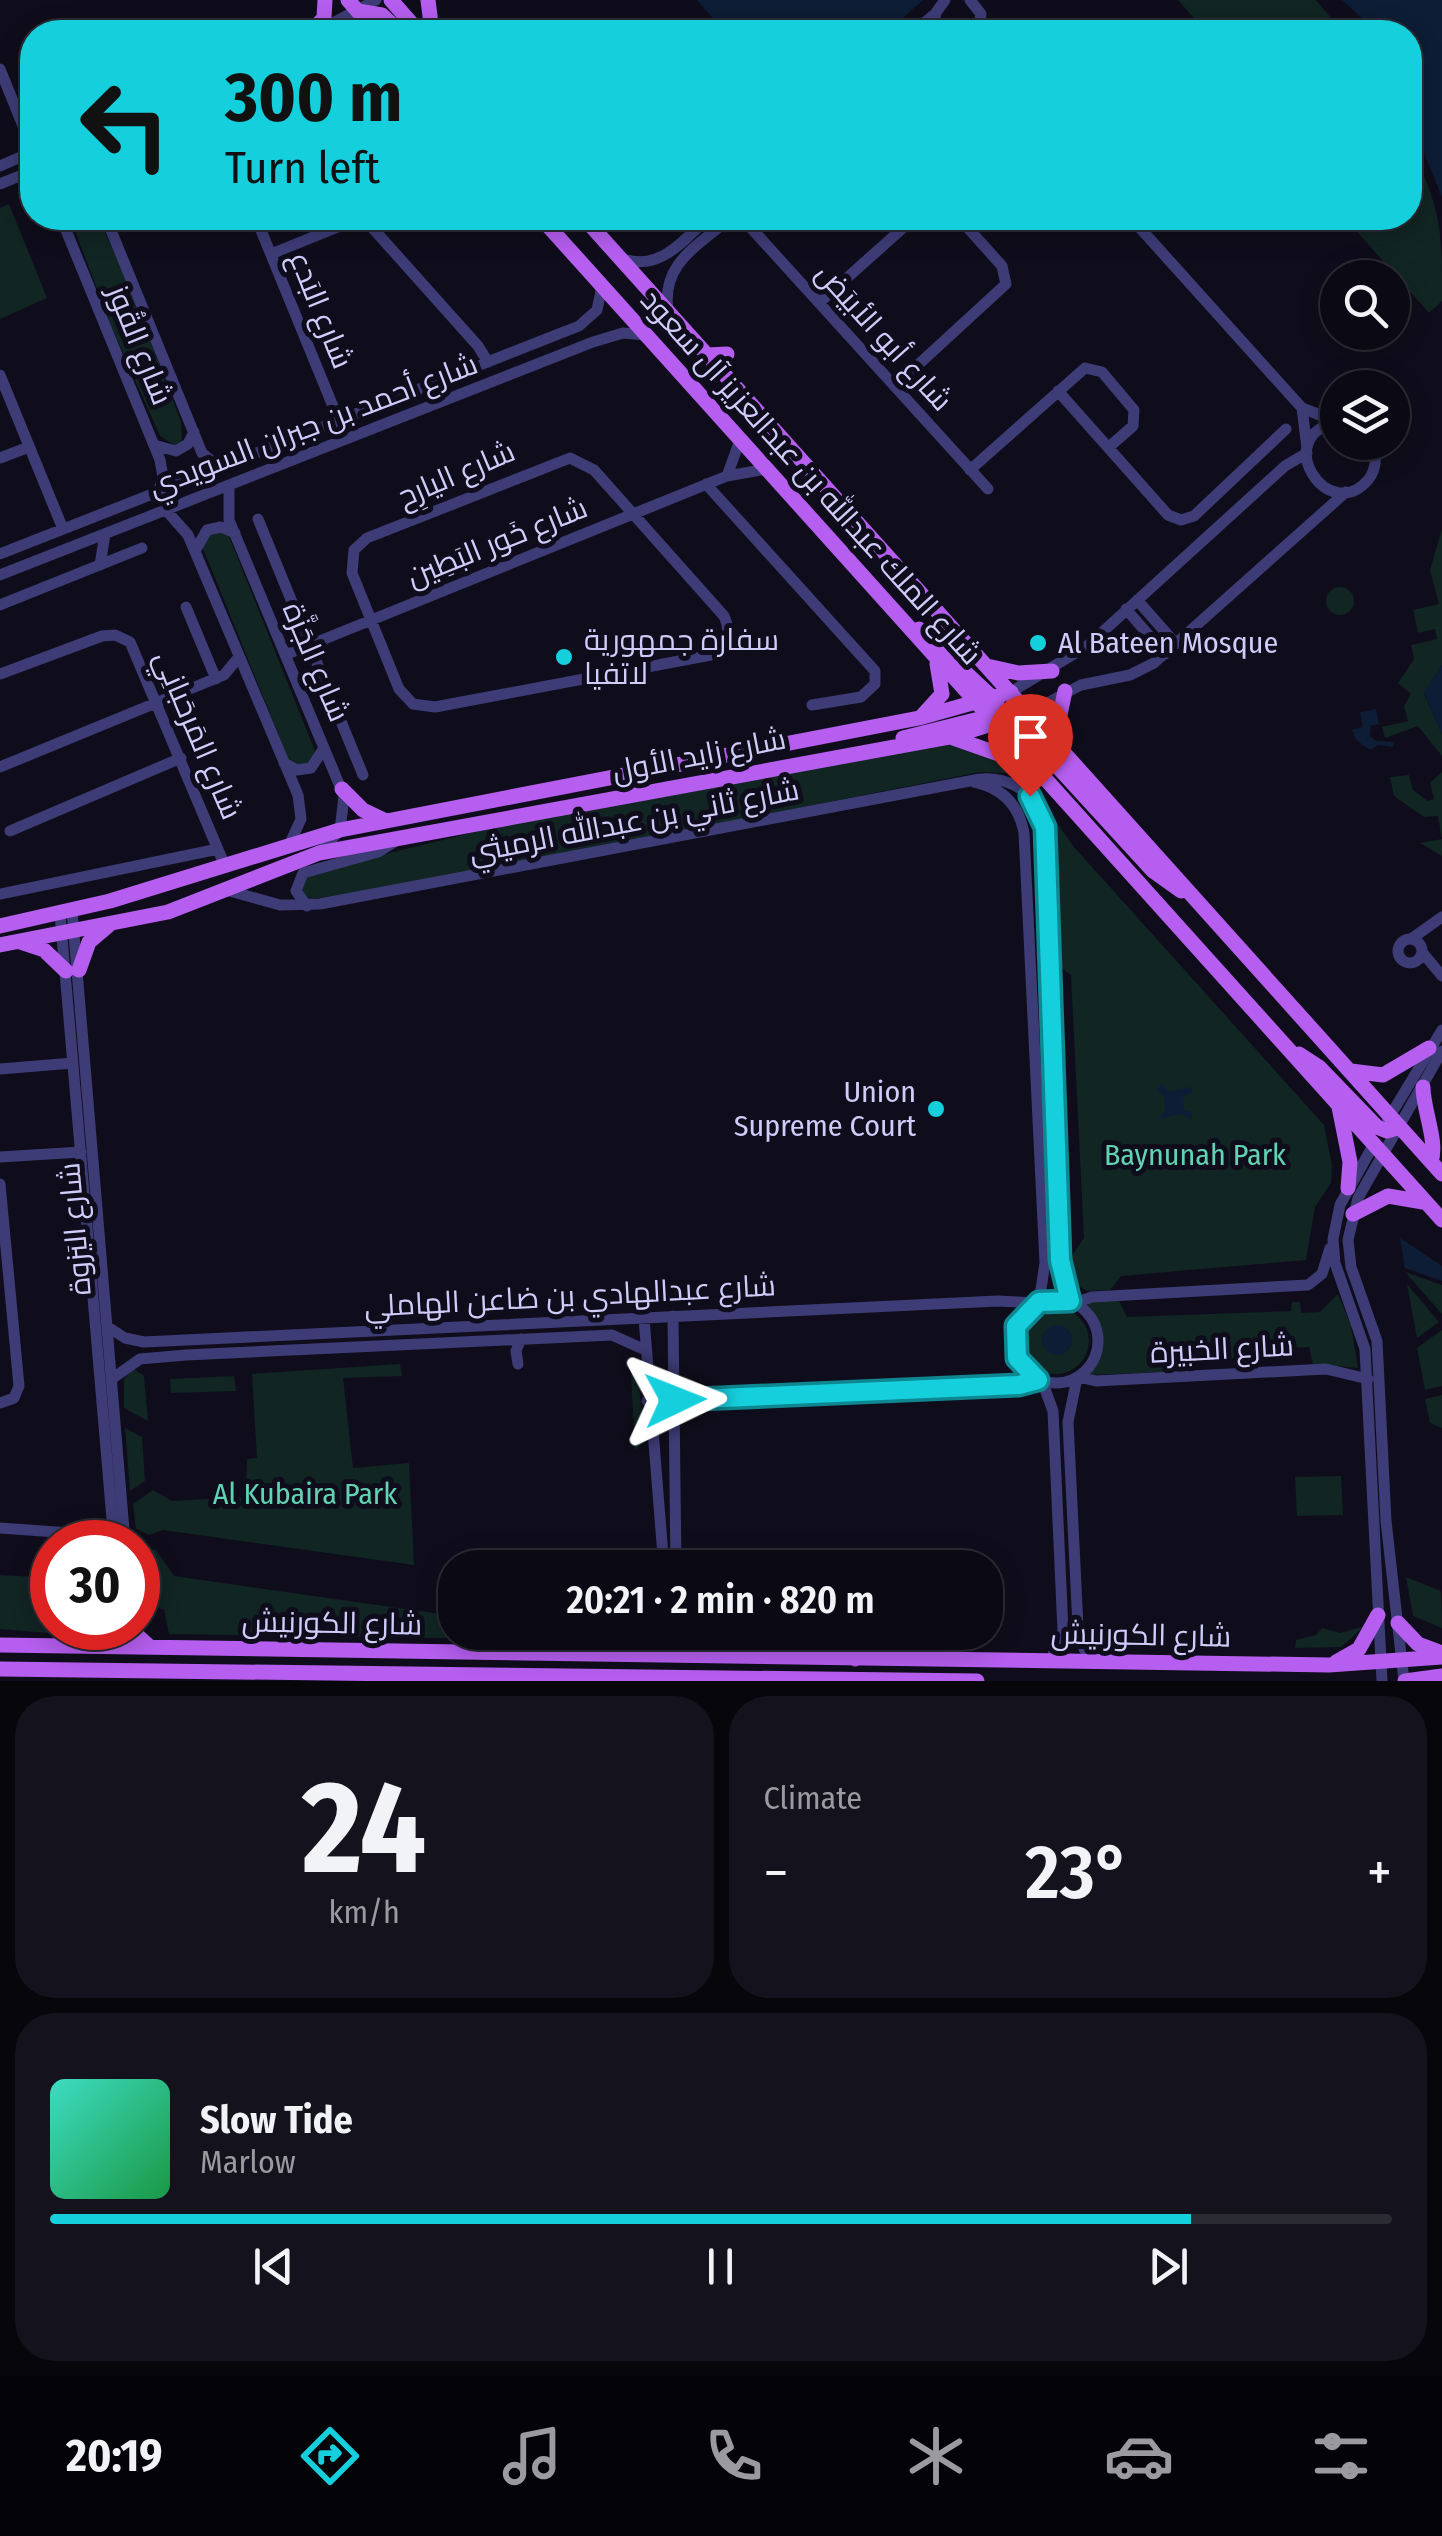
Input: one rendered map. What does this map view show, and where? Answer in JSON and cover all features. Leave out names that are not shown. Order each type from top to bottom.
[{"type":"main road","name":"شارع الملك عبدالله بن عبدالعزيز آل سعود","points":[[551,230],[931,652],[1064,754],[1346,1068],[1427,1203],[1442,1220]]},
{"type":"main road","name":"شارع الملك عبدالله بن عبدالعزيز آل سعود","points":[[595,230],[985,665],[1002,709],[1038,769],[1339,1107],[1437,1168]]},
{"type":"main road","points":[[707,354],[727,354]]},
{"type":"main road","points":[[906,624],[933,638],[1163,881],[1190,894]]},
{"type":"main road","points":[[918,718],[937,704],[944,689],[931,652]]},
{"type":"main road","points":[[985,665],[1011,672],[1052,671]]},
{"type":"main road","points":[[1064,754],[1058,724],[1066,692]]},
{"type":"main road","points":[[887,748],[916,732],[1002,709]]},
{"type":"main road","name":"شارع زايد الأول","points":[[0,926],[66,912],[340,830],[918,718],[1002,709]]},
{"type":"main road","name":"شارع زايد الأول","points":[[8,943],[168,912],[271,868],[318,853],[949,738],[1002,709]]},
{"type":"main road","points":[[949,738],[1038,769]]},
{"type":"main road","points":[[342,789],[363,810],[386,821]]},
{"type":"main road","points":[[8,943],[44,950],[72,970],[89,942],[113,922]]},
{"type":"main road","points":[[1346,1068],[1364,1075],[1383,1074],[1436,1050]]},
{"type":"main road","points":[[1290,1052],[1320,1067],[1386,1134]]},
{"type":"main road","points":[[1423,1087],[1424,1116],[1437,1168]]},
{"type":"main road","points":[[1339,1107],[1350,1162],[1348,1188]]},
{"type":"main road","points":[[1353,1214],[1394,1195],[1427,1203]]},
{"type":"main road","points":[[1329,1664],[1358,1649],[1378,1615]]},
{"type":"main road","points":[[1398,1623],[1418,1644],[1442,1655]]},
{"type":"main road","name":"شارع الكورنيش","points":[[0,1646],[30,1646]]},
{"type":"main road","name":"شارع الكورنيش","points":[[160,1648],[1329,1664],[1381,1672],[1402,1663],[1442,1655]]},
{"type":"main road","points":[[2,1668],[29,1658],[96,1660],[118,1650]]},
{"type":"main road","points":[[125,1650],[150,1670]]},
{"type":"main road","points":[[150,1670],[145,1660],[152,1650]]},
{"type":"main road","points":[[718,1650],[728,1656]]},
{"type":"main road","points":[[855,1659],[860,1650]]},
{"type":"main road","points":[[535,1675],[566,1666],[662,1667],[678,1655]]},
{"type":"main road","name":"شارع الكورنيش","points":[[2,1668],[976,1681]]},
{"type":"main road","points":[[1405,1681],[1442,1676]]},
{"type":"street","points":[[928,20],[946,0]]},
{"type":"street","points":[[344,20],[376,8]]},
{"type":"street","points":[[935,14],[936,20]]},
{"type":"street","points":[[0,69],[20,120]]},
{"type":"street","name":"شارع القُوز","points":[[66,230],[154,445],[163,471],[158,492]]},
{"type":"street","name":"شارع القُوز","points":[[113,230],[130,258],[194,432],[206,458],[220,468]]},
{"type":"street","name":"شارع البَدع","points":[[261,230],[339,421]]},
{"type":"street","points":[[271,254],[330,230]]},
{"type":"street","points":[[375,230],[488,362]]},
{"type":"street","points":[[621,258],[651,262],[694,230]]},
{"type":"street","points":[[668,311],[667,280],[679,263],[716,230]]},
{"type":"street","name":"شارع أبو الأبيَض","points":[[753,230],[988,489]]},
{"type":"street","points":[[819,302],[900,230]]},
{"type":"street","points":[[895,386],[1006,284],[1002,266],[970,230]]},
{"type":"street","points":[[1142,230],[1302,408],[1320,415]]},
{"type":"street","points":[[672,250],[679,263]]},
{"type":"street","name":"شارع أحمد بن جبران السويدي","points":[[0,554],[584,324],[598,310],[602,286]]},
{"type":"street","name":"شارع أحمد بن جبران السويدي","points":[[0,575],[612,335],[646,335]]},
{"type":"street","points":[[970,470],[1058,390],[1089,368],[1107,380],[1136,418],[1109,446]]},
{"type":"street","points":[[0,375],[63,530]]},
{"type":"street","points":[[1058,390],[1163,507],[1181,515],[1200,509],[1286,430]]},
{"type":"street","points":[[1302,408],[1310,472],[1319,484],[1346,492]]},
{"type":"street","name":"شارع زايد الأول","points":[[1002,709],[1137,600],[1290,462],[1307,452],[1320,430]]},
{"type":"street","points":[[154,445],[176,451],[188,444],[194,432]]},
{"type":"street","points":[[726,476],[740,440]]},
{"type":"street","points":[[0,458],[29,446]]},
{"type":"street","name":"شارع اليارِح","points":[[570,458],[585,462],[634,513],[724,616],[728,636],[716,652],[424,708],[401,693],[372,619],[350,568],[351,555],[362,541],[554,460],[570,458]]},
{"type":"street","name":"شارع زايد الأول","points":[[1002,709],[1139,672],[1165,654],[1346,492],[1370,478],[1376,460]]},
{"type":"street","name":"شارع خَور البَطِين","points":[[285,655],[726,476],[766,469]]},
{"type":"street","points":[[706,484],[875,671],[875,684],[864,695],[812,705]]},
{"type":"street","name":"شارع الجَزَّة","points":[[229,485],[226,508],[234,534],[342,789],[345,810],[340,830]]},
{"type":"street","points":[[1217,493],[1235,512]]},
{"type":"street","points":[[166,510],[183,525],[284,763],[301,811],[290,844]]},
{"type":"street","points":[[258,519],[362,776]]},
{"type":"street","points":[[195,551],[200,537],[211,528],[234,534]]},
{"type":"street","points":[[100,565],[105,534]]},
{"type":"street","points":[[36,540],[35,550],[42,558]]},
{"type":"street","points":[[0,605],[142,548]]},
{"type":"street","points":[[1137,600],[1176,644]]},
{"type":"street","points":[[186,607],[220,677]]},
{"type":"street","points":[[1126,609],[1165,654]]},
{"type":"street","name":"شارع المَرحَبانِي","points":[[0,674],[102,636],[114,635],[134,646],[225,866]]},
{"type":"street","points":[[0,767],[220,677],[239,658]]},
{"type":"street","points":[[220,677],[248,679]]},
{"type":"street","points":[[284,763],[307,770],[319,762],[324,748]]},
{"type":"street","points":[[10,831],[181,758]]},
{"type":"street","name":"شارع ثاني بن عبدالله الرميثي","points":[[226,890],[270,903],[307,906],[994,778],[1024,790],[1041,814],[1046,846],[1060,1260],[1072,1302]]},
{"type":"street","points":[[970,782],[992,787],[1011,801],[1023,826],[1025,847],[1045,1264],[1038,1303],[1020,1319],[1014,1342],[1021,1364],[1040,1381],[1053,1411],[1062,1622],[1061,1644],[1050,1662]]},
{"type":"street","points":[[318,853],[340,830]]},
{"type":"street","points":[[307,906],[296,891],[303,873],[378,852],[400,838]]},
{"type":"street","points":[[1025,847],[1035,842],[1046,846]]},
{"type":"street","points":[[0,894],[218,849]]},
{"type":"street","name":"شارع اليَزوة","points":[[66,912],[108,1327],[112,1520]]},
{"type":"street","points":[[1418,955],[1401,958],[1398,951],[1403,941],[1437,921]]},
{"type":"street","points":[[1418,955],[1437,921]]},
{"type":"street","points":[[1411,939],[1418,955],[1439,973]]},
{"type":"street","name":"شارع اليَزوة","points":[[72,970],[73,1063],[81,1152],[123,1520]]},
{"type":"street","points":[[1038,1303],[1308,1285],[1322,1274],[1336,1214],[1348,1188],[1423,1087],[1442,1030]]},
{"type":"street","points":[[1405,1681],[1386,1521],[1379,1353],[1372,1318],[1349,1259],[1353,1214],[1386,1134],[1436,1050]]},
{"type":"street","points":[[0,1069],[73,1063]]},
{"type":"street","points":[[0,1157],[81,1152]]},
{"type":"street","points":[[0,1184],[19,1386],[14,1398],[0,1403]]},
{"type":"street","points":[[1332,1239],[1338,1274],[1362,1334],[1368,1379],[1381,1672]]},
{"type":"street","name":"شارع عبدالهادي بن ضاعن الهاملي","points":[[108,1327],[138,1341],[184,1340],[1013,1300],[1038,1303]]},
{"type":"street","points":[[1072,1302],[1092,1318],[1099,1340],[1094,1361],[1078,1378],[1068,1422],[1078,1631],[1084,1649],[1098,1662]]},
{"type":"street","points":[[673,1316],[676,1550]]},
{"type":"street","points":[[644,1318],[643,1350],[662,1550]]},
{"type":"street","name":"شارع عبدالهادي بن ضاعن الهاملي","points":[[109,1382],[140,1358],[186,1355],[612,1334],[643,1350]]},
{"type":"street","points":[[518,1364],[516,1351],[521,1339]]},
{"type":"street","points":[[184,1340],[186,1355]]},
{"type":"street","name":"شارع الخبيرة","points":[[1078,1378],[1096,1381],[1326,1369],[1368,1379]]},
{"type":"street","points":[[648,1401],[1040,1381],[1056,1384],[1078,1378]]},
{"type":"street","points":[[0,1528],[30,1530]]},
{"type":"street","points":[[649,1655],[653,1650]]},
{"type":"street","points":[[678,1650],[678,1655]]},
{"type":"green space","points":[[1178,0],[1316,0],[1332,19],[1331,20],[1196,20]]},
{"type":"green space","points":[[1422,173],[1438,221],[1442,301],[1429,313],[1410,292],[1410,260],[1382,260],[1356,230],[1422,230]]},
{"type":"green space","points":[[9,204],[47,298],[0,319],[0,208]]},
{"type":"green space","points":[[75,230],[104,230],[129,284],[181,422],[182,442],[176,446],[160,436]]},
{"type":"green space","points":[[212,528],[228,534],[315,751],[315,759],[302,767],[289,760],[202,546]]},
{"type":"green space","points":[[1442,529],[1442,665],[1424,693],[1442,734],[1442,756],[1418,726],[1385,738],[1382,727],[1408,721],[1404,706],[1411,694],[1398,683],[1414,659],[1411,645],[1437,639],[1435,629],[1418,633],[1413,610],[1439,604],[1430,570]]},
{"type":"green space","points":[[1340,587],[1350,591],[1354,601],[1350,611],[1340,615],[1330,611],[1326,601],[1330,591]]},
{"type":"green space","points":[[955,743],[1022,768],[1021,774],[980,772],[412,884],[313,899],[303,895],[300,887],[308,873],[524,820]]},
{"type":"green space","points":[[1442,772],[1442,839],[1438,816],[1424,817],[1394,796],[1390,777],[1409,775],[1413,790],[1428,801],[1434,799],[1430,783]]},
{"type":"green space","name":"Baynunah Park","points":[[1040,799],[1074,847],[1324,1125],[1332,1165],[1331,1183],[1315,1207],[1306,1260],[1121,1276],[1110,1290],[1088,1291],[1072,1283],[1067,1263],[1084,1238],[1071,975],[1053,962],[1048,826]]},
{"type":"green space","points":[[1442,839],[1442,856],[1420,843]]},
{"type":"green space","points":[[1405,1272],[1442,1285],[1442,1314]]},
{"type":"green space","points":[[1407,1284],[1439,1322],[1417,1338]]},
{"type":"green space","points":[[1338,1294],[1351,1326],[1358,1368],[1313,1364],[1309,1347],[1240,1349],[1240,1357],[1166,1372],[1087,1375],[1098,1360],[1102,1333],[1083,1301],[1118,1299],[1127,1317],[1291,1311],[1292,1302],[1300,1302],[1301,1313],[1320,1312]]},
{"type":"green space","points":[[1056,1308],[1079,1318],[1089,1341],[1079,1364],[1056,1374],[1033,1364],[1023,1341],[1033,1318]]},
{"type":"green space","points":[[1442,1330],[1442,1386],[1425,1390],[1417,1348]]},
{"type":"green space","name":"Al Kubaira Park","points":[[400,1364],[402,1376],[343,1378],[353,1468],[409,1463],[414,1565],[160,1531],[160,1520],[135,1520],[133,1504],[153,1490],[172,1501],[246,1497],[247,1459],[257,1458],[252,1374]]},
{"type":"green space","points":[[637,1366],[645,1441],[635,1450],[631,1374]]},
{"type":"green space","points":[[133,1368],[144,1376],[148,1421],[124,1408],[124,1379]]},
{"type":"green space","points":[[234,1376],[236,1391],[171,1393],[170,1379]]},
{"type":"green space","points":[[1442,1395],[1442,1428],[1430,1423],[1425,1399]]},
{"type":"green space","points":[[125,1428],[142,1437],[145,1481],[130,1491]]},
{"type":"green space","points":[[1341,1476],[1343,1515],[1297,1516],[1295,1477]]},
{"type":"green space","points":[[160,1556],[174,1576],[438,1614],[438,1638],[169,1634],[164,1609],[160,1608]]},
{"type":"green space","points":[[0,1575],[30,1577],[30,1631],[0,1629]]},
{"type":"green space","points":[[1406,1577],[1441,1591],[1442,1628],[1413,1616]]},
{"type":"green space","points":[[1365,1626],[1341,1647],[1295,1648],[1296,1640],[1316,1635],[1322,1628],[1340,1633]]},
{"type":"water","points":[[697,0],[923,0],[900,20],[714,20]]},
{"type":"water","points":[[1342,0],[1442,0],[1442,197],[1422,148],[1422,20],[1363,19]]},
{"type":"water","points":[[1442,665],[1442,734],[1424,692]]},
{"type":"water","points":[[1376,709],[1379,724],[1371,726],[1370,736],[1376,741],[1394,742],[1393,747],[1378,745],[1370,750],[1356,740],[1352,730],[1363,727],[1360,712]]},
{"type":"water","points":[[1162,1084],[1168,1092],[1191,1087],[1192,1093],[1183,1096],[1184,1110],[1192,1112],[1191,1120],[1182,1114],[1158,1119],[1165,1111],[1164,1095],[1156,1090]]},
{"type":"water","points":[[1400,1238],[1442,1266],[1442,1281],[1405,1268]]},
{"type":"water","points":[[1057,1325],[1071,1334],[1072,1340],[1063,1354],[1057,1355],[1043,1346],[1042,1340],[1051,1326]]},
{"type":"place","name":"Al Bateen Mosque","points":[[1038,643]]},
{"type":"place","name":"سفارة جمهورية لاتفيا","points":[[564,657]]},
{"type":"place","name":"Union Supreme Court","points":[[936,1109]]},
{"type":"route","points":[[675,1400],[1019,1385],[1038,1380],[1017,1358],[1016,1326],[1024,1313],[1039,1302],[1070,1301],[1060,1260],[1046,966],[1045,827],[1030,796]]}]
